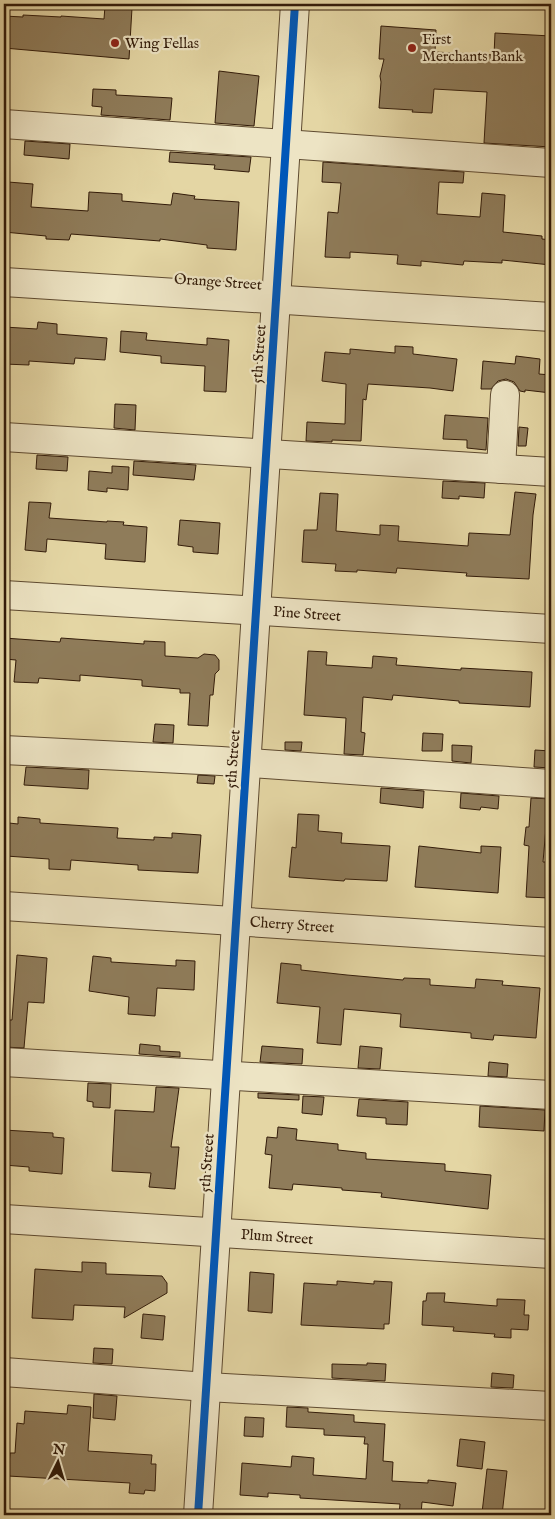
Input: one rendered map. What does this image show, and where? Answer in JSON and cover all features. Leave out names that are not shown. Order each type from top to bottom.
[{"type":"street","name":"5th Street","points":[[198,1515],[296,4]]},
{"type":"street","points":[[4,124],[551,163]]},
{"type":"street","name":"Orange Street","points":[[4,282],[551,317]]},
{"type":"street","points":[[501,469],[505,395]]},
{"type":"street","points":[[4,437],[551,472]]},
{"type":"street","name":"Pine Street","points":[[4,595],[551,629]]},
{"type":"street","points":[[4,750],[247,763],[551,784]]},
{"type":"street","name":"Cherry Street","points":[[4,906],[551,942]]},
{"type":"street","points":[[4,1062],[551,1095]]},
{"type":"street","name":"Plum Street","points":[[4,1219],[551,1254]]},
{"type":"street","points":[[4,1372],[206,1387],[551,1406]]},
{"type":"building","points":[[105,6],[132,8],[129,59],[4,48],[4,16],[61,16],[104,19]]},
{"type":"building","points":[[381,26],[436,30],[435,52],[494,55],[495,33],[551,36],[551,147],[484,143],[487,92],[434,89],[432,113],[379,108],[380,76],[384,59],[379,59]]},
{"type":"building","points":[[219,71],[259,76],[254,126],[215,123]]},
{"type":"building","points":[[93,89],[116,90],[116,95],[172,98],[170,120],[101,115],[102,107],[92,106]]},
{"type":"building","points":[[25,141],[70,144],[69,159],[24,155]]},
{"type":"building","points":[[170,152],[251,157],[249,172],[214,169],[215,165],[169,162]]},
{"type":"building","points":[[323,162],[464,172],[463,183],[439,182],[437,214],[480,217],[482,193],[505,195],[503,232],[542,236],[542,239],[551,240],[551,265],[502,260],[502,263],[464,261],[463,265],[421,261],[421,266],[397,264],[398,255],[350,252],[350,258],[325,257],[328,212],[338,213],[341,183],[322,182]]},
{"type":"building","points":[[8,182],[33,184],[31,207],[88,211],[89,192],[122,194],[122,201],[171,205],[173,193],[195,196],[194,199],[239,202],[236,250],[207,248],[207,245],[160,239],[160,241],[71,234],[69,240],[46,239],[46,236],[4,232]]},
{"type":"building","points":[[38,322],[57,324],[57,334],[107,338],[105,360],[75,358],[74,364],[29,361],[29,365],[4,364],[4,327],[37,329]]},
{"type":"building","points":[[121,331],[147,333],[146,340],[207,345],[207,338],[229,340],[226,392],[204,391],[205,366],[161,363],[161,356],[120,352]]},
{"type":"building","points":[[395,346],[413,347],[413,354],[457,359],[453,391],[368,384],[366,400],[363,399],[361,441],[306,441],[307,422],[345,424],[346,384],[322,381],[325,352],[350,354],[350,349],[395,353]]},
{"type":"building","points":[[516,356],[540,359],[539,374],[551,375],[551,393],[520,391],[514,382],[506,379],[498,381],[491,389],[481,389],[483,361],[515,364]]},
{"type":"building","points":[[115,404],[136,405],[135,430],[114,428]]},
{"type":"building","points":[[445,415],[488,418],[486,450],[467,448],[467,440],[443,439]]},
{"type":"building","points":[[519,427],[528,428],[526,446],[518,446]]},
{"type":"building","points":[[37,455],[68,457],[67,471],[36,469]]},
{"type":"building","points":[[134,461],[196,465],[194,480],[133,475]]},
{"type":"building","points":[[112,466],[129,467],[128,490],[107,488],[107,492],[88,490],[89,471],[112,473]]},
{"type":"building","points":[[443,481],[485,483],[484,498],[459,496],[459,499],[442,498]]},
{"type":"building","points":[[515,492],[536,494],[529,579],[466,576],[467,573],[397,568],[396,573],[357,570],[357,572],[335,571],[336,564],[302,562],[304,530],[317,530],[320,493],[338,494],[336,531],[380,535],[380,525],[399,526],[398,541],[468,546],[469,533],[510,535]]},
{"type":"building","points":[[29,502],[51,503],[49,518],[124,522],[123,525],[147,527],[145,562],[105,559],[106,544],[47,539],[46,552],[25,550]]},
{"type":"building","points":[[180,520],[220,523],[218,554],[193,552],[193,547],[178,545]]},
{"type":"building","points":[[4,638],[60,642],[61,638],[144,644],[144,641],[165,642],[165,656],[198,658],[204,654],[215,655],[219,660],[219,670],[215,674],[213,695],[210,695],[208,726],[188,725],[190,693],[180,693],[180,689],[142,686],[142,680],[80,675],[80,681],[39,678],[38,683],[14,682],[16,660],[4,659]]},
{"type":"building","points":[[308,651],[327,652],[326,665],[372,668],[373,656],[397,658],[396,665],[461,670],[461,668],[532,672],[530,707],[459,703],[459,701],[393,695],[392,700],[363,697],[361,732],[365,733],[363,755],[344,754],[346,718],[304,715]]},
{"type":"building","points":[[155,724],[174,725],[173,743],[153,742]]},
{"type":"building","points":[[423,733],[443,734],[442,751],[422,751]]},
{"type":"building","points":[[285,742],[302,742],[301,751],[285,750]]},
{"type":"building","points":[[452,745],[472,746],[471,763],[452,761]]},
{"type":"building","points":[[535,750],[551,751],[551,768],[534,767]]},
{"type":"building","points":[[26,767],[89,770],[88,789],[24,785]]},
{"type":"building","points":[[198,775],[215,776],[214,784],[197,783]]},
{"type":"building","points":[[381,788],[424,791],[423,808],[380,803]]},
{"type":"building","points":[[461,793],[499,796],[498,809],[481,807],[480,810],[460,808]]},
{"type":"building","points":[[531,798],[551,799],[551,817],[547,816],[543,862],[551,862],[550,898],[526,897],[529,846],[524,845],[526,827],[529,827]]},
{"type":"building","points":[[298,814],[319,815],[318,831],[342,833],[341,843],[390,846],[387,881],[345,879],[344,881],[289,877],[292,847],[296,848]]},
{"type":"building","points":[[18,817],[40,819],[40,823],[118,828],[117,838],[154,840],[154,837],[172,838],[172,833],[201,835],[198,873],[138,870],[138,865],[71,860],[70,870],[49,869],[49,859],[6,856],[9,823],[18,824]]},
{"type":"building","points":[[419,846],[481,853],[481,846],[501,847],[498,893],[415,887]]},
{"type":"building","points":[[17,955],[47,958],[44,1003],[28,1002],[24,1048],[4,1047],[4,1020],[12,1020]]},
{"type":"building","points":[[93,956],[111,958],[111,962],[176,966],[176,960],[195,961],[194,990],[157,988],[155,1016],[128,1014],[129,997],[89,991]]},
{"type":"building","points":[[281,963],[301,965],[301,970],[347,975],[403,980],[404,978],[430,979],[430,985],[475,988],[476,979],[503,981],[502,985],[540,988],[536,1038],[494,1035],[493,1040],[471,1038],[471,1033],[400,1027],[401,1014],[344,1009],[341,1045],[317,1043],[320,1007],[277,1003]]},
{"type":"building","points":[[140,1044],[160,1046],[160,1051],[180,1052],[180,1057],[139,1054]]},
{"type":"building","points":[[262,1046],[303,1049],[302,1064],[260,1062]]},
{"type":"building","points":[[360,1046],[382,1048],[380,1069],[358,1068]]},
{"type":"building","points":[[489,1062],[508,1064],[507,1077],[488,1076]]},
{"type":"building","points":[[88,1083],[111,1084],[110,1108],[93,1107],[93,1102],[87,1101]]},
{"type":"building","points":[[156,1087],[179,1088],[171,1147],[179,1147],[175,1189],[149,1187],[151,1173],[112,1171],[115,1110],[154,1112]]},
{"type":"building","points":[[258,1093],[299,1095],[299,1100],[258,1098]]},
{"type":"building","points":[[303,1096],[324,1097],[322,1115],[302,1113]]},
{"type":"building","points":[[359,1099],[408,1102],[407,1125],[386,1124],[386,1118],[357,1116]]},
{"type":"building","points":[[480,1106],[545,1110],[544,1131],[479,1127]]},
{"type":"building","points":[[278,1127],[297,1129],[296,1140],[338,1144],[338,1150],[366,1153],[366,1159],[445,1164],[445,1171],[491,1175],[488,1209],[381,1197],[382,1193],[342,1190],[342,1188],[293,1184],[292,1190],[269,1188],[272,1155],[265,1154],[267,1137],[277,1138]]},
{"type":"building","points":[[4,1130],[53,1133],[53,1137],[64,1138],[62,1174],[29,1171],[29,1167],[4,1165]]},
{"type":"building","points":[[82,1262],[106,1263],[106,1274],[162,1276],[167,1283],[167,1293],[124,1318],[125,1307],[74,1305],[73,1320],[32,1318],[35,1269],[82,1272]]},
{"type":"building","points":[[250,1272],[274,1274],[272,1313],[248,1311]]},
{"type":"building","points":[[337,1281],[374,1284],[374,1281],[392,1282],[389,1324],[384,1324],[384,1329],[301,1325],[304,1283],[337,1285]]},
{"type":"building","points":[[427,1293],[445,1293],[444,1302],[497,1306],[497,1299],[525,1300],[524,1315],[529,1315],[528,1330],[511,1329],[511,1338],[494,1337],[495,1334],[453,1331],[454,1327],[422,1325],[423,1301],[426,1301]]},
{"type":"building","points":[[143,1314],[165,1316],[163,1340],[141,1338]]},
{"type":"building","points":[[94,1348],[113,1349],[112,1364],[93,1363]]},
{"type":"building","points":[[367,1363],[386,1364],[385,1381],[332,1378],[332,1364],[367,1365]]},
{"type":"building","points":[[492,1373],[514,1375],[513,1388],[491,1387]]},
{"type":"building","points":[[94,1394],[117,1396],[115,1420],[93,1418]]},
{"type":"building","points":[[68,1405],[91,1407],[88,1451],[152,1455],[151,1464],[156,1464],[155,1491],[145,1490],[144,1494],[129,1493],[130,1483],[8,1476],[10,1453],[15,1453],[17,1423],[24,1424],[25,1411],[67,1414]]},
{"type":"building","points":[[287,1407],[308,1408],[308,1412],[354,1415],[354,1422],[385,1424],[383,1461],[393,1462],[392,1481],[428,1483],[428,1480],[456,1483],[453,1506],[422,1502],[421,1515],[399,1515],[400,1504],[300,1498],[300,1495],[268,1493],[268,1497],[240,1495],[242,1463],[291,1467],[292,1456],[314,1458],[313,1475],[366,1479],[368,1444],[364,1444],[365,1437],[324,1435],[324,1429],[286,1427]]},
{"type":"building","points":[[245,1417],[264,1418],[263,1437],[244,1436]]},
{"type":"building","points":[[460,1439],[485,1442],[482,1469],[457,1466]]},
{"type":"building","points":[[487,1469],[507,1471],[502,1515],[482,1513]]},
{"type":"cycle path","points":[[198,1515],[295,4]]},
{"type":"place","name":"Wing Fellas","points":[[115,43]]},
{"type":"place","name":"First Merchants Bank","points":[[412,48]]}]
